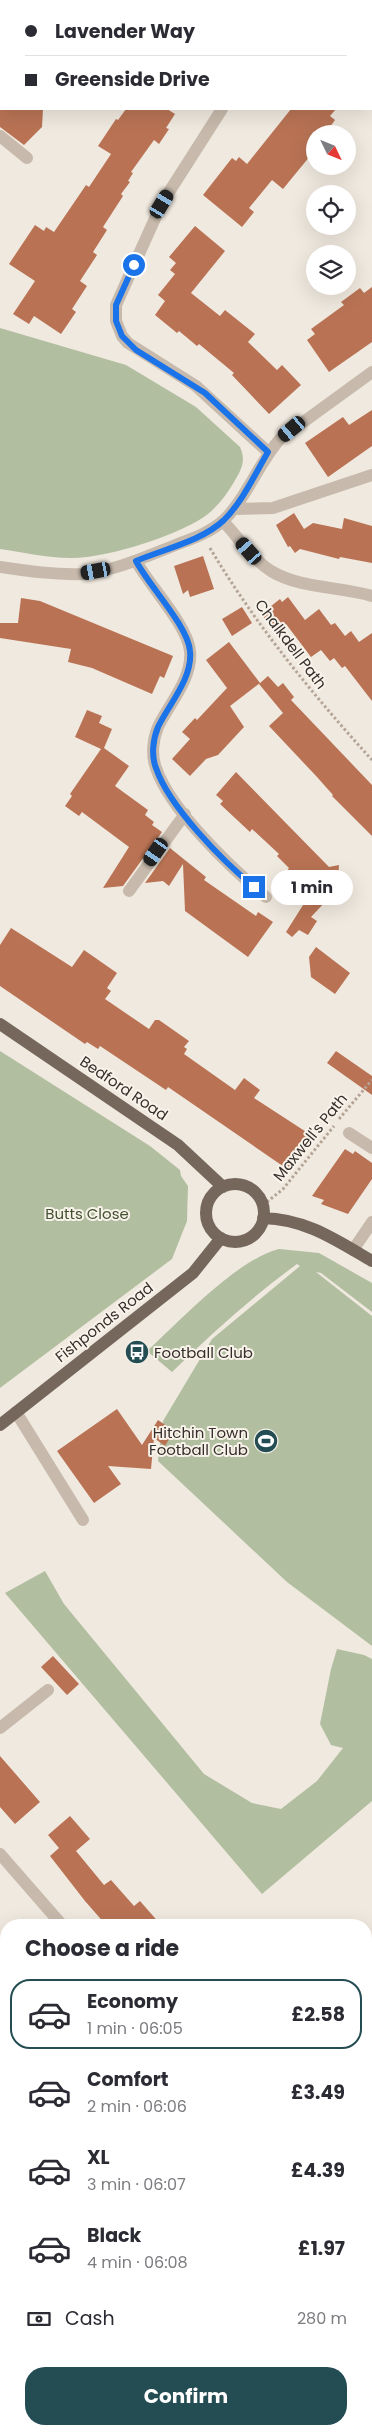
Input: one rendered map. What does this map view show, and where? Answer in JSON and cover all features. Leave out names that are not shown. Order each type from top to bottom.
[{"type":"main road","name":"Bedford Road","points":[[0,1024],[178,1145],[223,1187]]},
{"type":"main road","points":[[239,1184],[247,1187],[260,1198],[263,1211],[261,1226],[248,1239],[230,1241],[221,1238],[209,1225],[207,1208],[210,1199],[223,1187],[239,1184]]},
{"type":"main road","points":[[263,1211],[310,1226],[372,1261]]},
{"type":"main road","name":"Fishponds Road","points":[[0,1425],[192,1273],[221,1238]]},
{"type":"street","points":[[221,110],[162,204],[116,305],[116,321],[122,336],[136,350],[196,386],[268,452]]},
{"type":"street","points":[[0,136],[27,158]]},
{"type":"street","points":[[0,568],[49,574],[84,574],[136,561],[202,535],[223,520],[234,509],[268,452],[292,429],[372,372]]},
{"type":"street","points":[[234,509],[273,508],[372,475]]},
{"type":"street","points":[[223,520],[263,565],[272,571],[289,579],[372,596]]},
{"type":"street","points":[[136,561],[150,585],[184,632],[190,650],[191,664],[158,728],[154,741],[155,766],[162,782],[204,838],[243,878],[266,897]]},
{"type":"street","points":[[129,891],[185,814]]},
{"type":"street","points":[[349,1133],[372,1148]]},
{"type":"street","points":[[354,1250],[372,1222]]},
{"type":"street","points":[[16,1412],[83,1520]]},
{"type":"street","points":[[0,1728],[48,1690]]},
{"type":"street","points":[[0,1854],[57,1919]]},
{"type":"path","name":"Chalkdell Path","points":[[202,535],[261,624],[320,701],[372,760]]},
{"type":"path","name":"Maxwell's Path","points":[[263,1211],[372,1080]]},
{"type":"green space","points":[[0,328],[126,365],[196,407],[240,447],[242,452],[241,469],[226,495],[212,511],[183,529],[150,542],[101,555],[66,558],[0,549]]},
{"type":"green space","name":"Butts Close","points":[[0,1051],[150,1146],[180,1170],[181,1176],[188,1186],[187,1221],[172,1259],[0,1388]]},
{"type":"green space","name":"Hitchin Town Football Club","points":[[279,1249],[319,1253],[372,1283],[372,1312],[321,1273],[316,1272],[372,1316],[372,1646],[287,1582],[158,1461],[163,1421],[212,1339],[300,1266],[297,1264],[248,1302],[172,1372],[147,1351],[227,1278],[262,1255]]},
{"type":"green space","points":[[45,1571],[64,1604],[204,1774],[252,1803],[281,1809],[317,1781],[343,1748],[331,1745],[320,1724],[337,1649],[364,1655],[372,1659],[372,1801],[262,1894],[5,1593]]},
{"type":"building","points":[[0,110],[43,110],[42,127],[24,145],[0,127]]},
{"type":"building","points":[[125,110],[169,110],[175,114],[166,128],[169,129],[159,144],[154,140],[131,172],[133,173],[128,181],[130,182],[121,194],[123,196],[103,227],[107,230],[93,252],[97,255],[80,281],[87,286],[72,309],[76,312],[61,334],[34,316],[29,324],[13,314],[35,281],[9,264],[35,225],[44,231],[46,227],[54,232],[86,185],[89,187],[111,154],[98,146],[116,119],[118,120]]},
{"type":"building","points":[[290,110],[335,110],[330,116],[335,120],[331,125],[306,125],[306,161],[283,189],[272,180],[249,208],[254,212],[242,227],[203,195],[232,158],[236,161],[239,157],[247,164]]},
{"type":"building","points":[[195,226],[225,251],[191,293],[220,316],[225,310],[255,334],[248,342],[277,370],[282,365],[301,385],[269,414],[232,375],[234,373],[199,344],[197,346],[179,331],[177,333],[155,315],[165,301],[158,295],[175,274],[170,270],[176,263],[169,257]]},
{"type":"building","points":[[372,287],[372,342],[329,372],[307,340],[315,334],[311,329],[344,305],[341,302],[350,295],[356,295],[356,291],[360,288],[364,293]]},
{"type":"building","points":[[372,410],[372,446],[328,477],[305,443],[343,417],[349,425]]},
{"type":"building","points":[[294,513],[304,529],[313,523],[342,529],[344,518],[372,526],[372,563],[340,557],[339,559],[300,549],[295,553],[290,546],[288,547],[276,525]]},
{"type":"building","points":[[203,556],[214,589],[190,597],[188,590],[183,594],[174,566]]},
{"type":"building","points":[[288,597],[305,620],[319,609],[331,625],[335,623],[345,636],[351,631],[359,642],[372,633],[372,701],[345,666],[342,668],[334,658],[330,661],[321,650],[311,657],[286,624],[275,632],[261,614],[280,599],[282,602]]},
{"type":"building","points":[[21,598],[40,601],[173,656],[164,678],[160,676],[152,694],[92,668],[68,662],[71,649],[0,638],[0,623],[18,623]]},
{"type":"building","points":[[242,607],[252,623],[232,636],[222,619]]},
{"type":"building","points":[[229,642],[260,683],[230,706],[244,727],[218,755],[206,759],[190,776],[172,759],[190,739],[182,732],[195,718],[197,720],[227,688],[206,660]]},
{"type":"building","points":[[268,676],[278,687],[283,683],[294,697],[291,700],[372,785],[372,836],[332,796],[317,777],[269,726],[283,713],[259,684]]},
{"type":"building","points":[[87,710],[102,716],[99,723],[112,729],[104,748],[129,766],[115,786],[148,810],[145,815],[154,822],[152,825],[162,832],[123,886],[103,888],[129,847],[82,812],[79,816],[65,806],[72,796],[70,794],[101,749],[75,737]]},
{"type":"building","points":[[236,772],[329,867],[339,865],[338,881],[342,884],[311,917],[317,921],[308,935],[299,930],[292,937],[286,932],[310,894],[308,890],[287,871],[289,868],[277,856],[279,854],[252,829],[250,832],[220,804],[223,801],[216,795]]},
{"type":"building","points":[[170,848],[206,877],[204,880],[256,916],[258,912],[273,922],[248,957],[185,911],[183,864],[169,886],[163,881],[145,883]]},
{"type":"building","points":[[11,928],[72,967],[84,950],[117,973],[107,988],[111,991],[105,999],[149,1029],[155,1020],[159,1020],[189,1041],[184,1047],[187,1049],[184,1054],[235,1090],[244,1078],[260,1090],[254,1098],[314,1137],[290,1171],[168,1087],[166,1090],[100,1046],[98,1049],[87,1042],[85,1044],[0,986],[0,945]]},
{"type":"building","points":[[316,947],[350,973],[335,994],[311,977],[309,957]]},
{"type":"building","points":[[336,1051],[372,1076],[372,1095],[327,1063]]},
{"type":"building","points":[[345,1149],[353,1154],[355,1151],[372,1163],[372,1179],[348,1214],[321,1204],[324,1200],[312,1196]]},
{"type":"building","points":[[117,1409],[142,1445],[158,1420],[174,1431],[165,1446],[154,1438],[151,1469],[108,1466],[121,1484],[94,1503],[57,1451]]},
{"type":"building","points":[[53,1656],[79,1684],[67,1695],[41,1667]]},
{"type":"building","points":[[0,1756],[40,1802],[15,1824],[0,1807]]},
{"type":"building","points":[[70,1816],[90,1839],[76,1851],[104,1885],[111,1880],[134,1906],[140,1901],[156,1919],[101,1919],[50,1856],[59,1848],[48,1835]]},
{"type":"place","name":"Football Club","points":[[137,1352]]},
{"type":"place","name":"Hitchin Town Football Club","points":[[266,1441]]},
{"type":"route","points":[[134,265],[116,305],[116,321],[122,336],[136,350],[196,386],[214,400],[268,452],[234,509],[223,520],[202,535],[136,561],[150,585],[184,632],[190,650],[191,664],[158,728],[154,741],[155,766],[162,782],[204,838],[254,887]]}]
